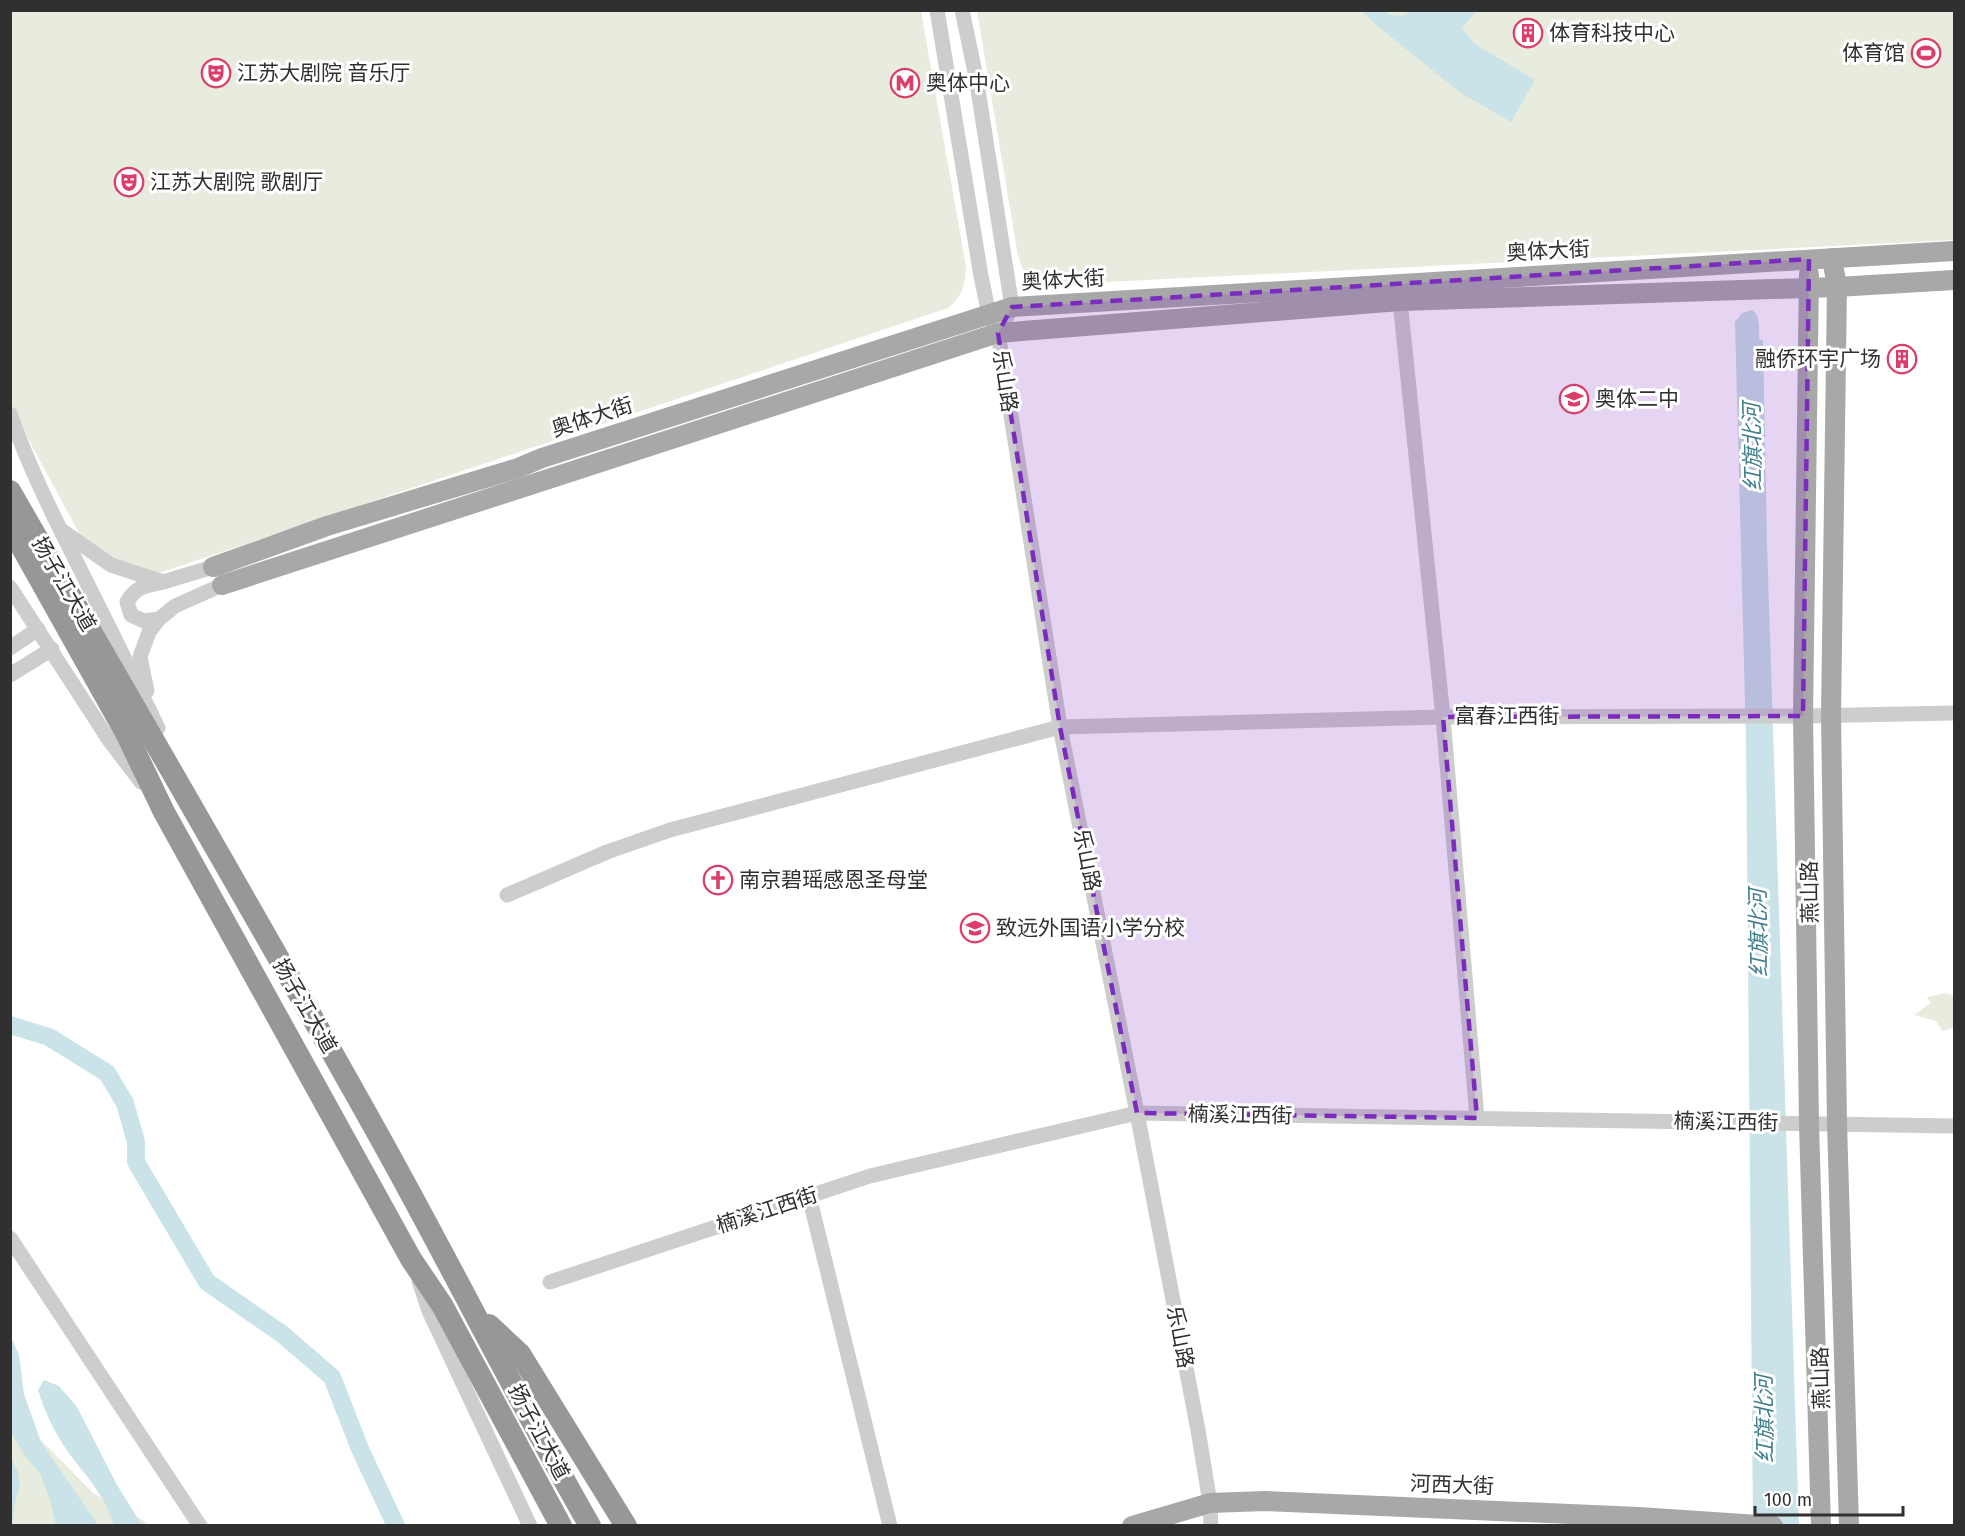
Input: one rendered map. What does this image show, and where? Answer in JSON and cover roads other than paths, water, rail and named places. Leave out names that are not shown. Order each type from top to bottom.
[{"type":"highway","name":"扬子江大道","points":[[10,491],[374,1127],[590,1526]]},
{"type":"highway","name":"扬子江大道","points":[[10,526],[126,733],[164,812],[411,1259],[442,1305],[561,1526]]},
{"type":"highway","points":[[475,1311],[520,1354],[626,1526]]},
{"type":"main road","name":"奥体大街","points":[[213,567],[327,526],[518,468],[542,458],[1012,307],[1954,250]]},
{"type":"main road","name":"燕山路","points":[[1832,258],[1837,287],[1831,715],[1837,1124],[1849,1526]]},
{"type":"main road","name":"燕山路","points":[[1809,259],[1803,716],[1809,1124],[1821,1526]]},
{"type":"main road","points":[[222,585],[998,333],[1400,302],[1837,287],[1954,280]]},
{"type":"main road","name":"河西大街","points":[[1132,1526],[1210,1503],[1277,1502],[1639,1517],[1773,1526]]},
{"type":"street","name":"乐山路","points":[[937,10],[989,315],[998,333],[1060,727],[1137,1113],[1210,1503],[1211,1526]]},
{"type":"street","points":[[962,10],[976,77],[1012,307]]},
{"type":"street","points":[[1400,302],[1443,717],[1477,1118]]},
{"type":"street","name":"乐山路","points":[[998,333],[1012,307]]},
{"type":"street","points":[[10,414],[58,528],[104,616],[239,892]]},
{"type":"street","points":[[58,528],[111,565],[163,582]]},
{"type":"street","points":[[159,619],[144,621],[131,615],[127,602],[132,592],[213,567]]},
{"type":"street","points":[[166,744],[144,682],[140,657],[149,632],[159,619],[175,606],[222,585]]},
{"type":"street","points":[[10,588],[52,649],[109,740],[164,812]]},
{"type":"street","points":[[10,648],[38,629]]},
{"type":"street","points":[[10,675],[52,649]]},
{"type":"street","name":"富春江西街","points":[[507,895],[607,852],[670,830],[1060,727],[1443,717],[1803,716],[1954,713]]},
{"type":"street","name":"楠溪江西街","points":[[549,1282],[870,1176],[1137,1113],[1954,1126]]},
{"type":"street","points":[[809,1196],[890,1526]]},
{"type":"street","points":[[10,1238],[200,1526]]},
{"type":"street","name":"扬子江大道","points":[[411,1259],[429,1311],[530,1526]]},
{"type":"water","points":[[1362,11],[1386,11],[1390,15],[1403,16],[1409,11],[1476,11],[1462,29],[1475,44],[1535,80],[1511,122],[1461,93]]},
{"type":"water","name":"红旗北河","points":[[1752,310],[1758,319],[1759,339],[1763,340],[1767,544],[1799,1525],[1753,1525],[1746,740],[1735,322],[1742,313]]},
{"type":"water","points":[[11,1337],[19,1355],[24,1394],[41,1442],[98,1525],[56,1525],[40,1473],[28,1460],[11,1433]]},
{"type":"water","points":[[44,1380],[59,1386],[77,1407],[117,1485],[142,1525],[114,1525],[99,1493],[65,1448],[49,1420],[38,1390]]},
{"type":"water","points":[[11,1458],[18,1472],[20,1486],[12,1526],[10,1525]]},
{"type":"waterway","points":[[10,1025],[49,1037],[107,1073],[125,1103],[136,1142],[136,1162],[207,1282],[282,1334],[332,1377],[360,1449],[396,1526]]},
{"type":"place","name":"体育科技中心","points":[[1528,33]]},
{"type":"place","name":"体育馆","points":[[1926,53]]},
{"type":"place","name":"江苏大剧院 音乐厅","points":[[216,73]]},
{"type":"place","name":"奥体中心","points":[[905,83]]},
{"type":"place","name":"江苏大剧院 歌剧厅","points":[[129,182]]},
{"type":"place","name":"融侨环宇广场","points":[[1902,359]]},
{"type":"place","name":"奥体二中","points":[[1574,399]]},
{"type":"place","name":"南京碧瑶感恩圣母堂","points":[[718,880]]},
{"type":"place","name":"致远外国语小学分校","points":[[975,928]]}]
